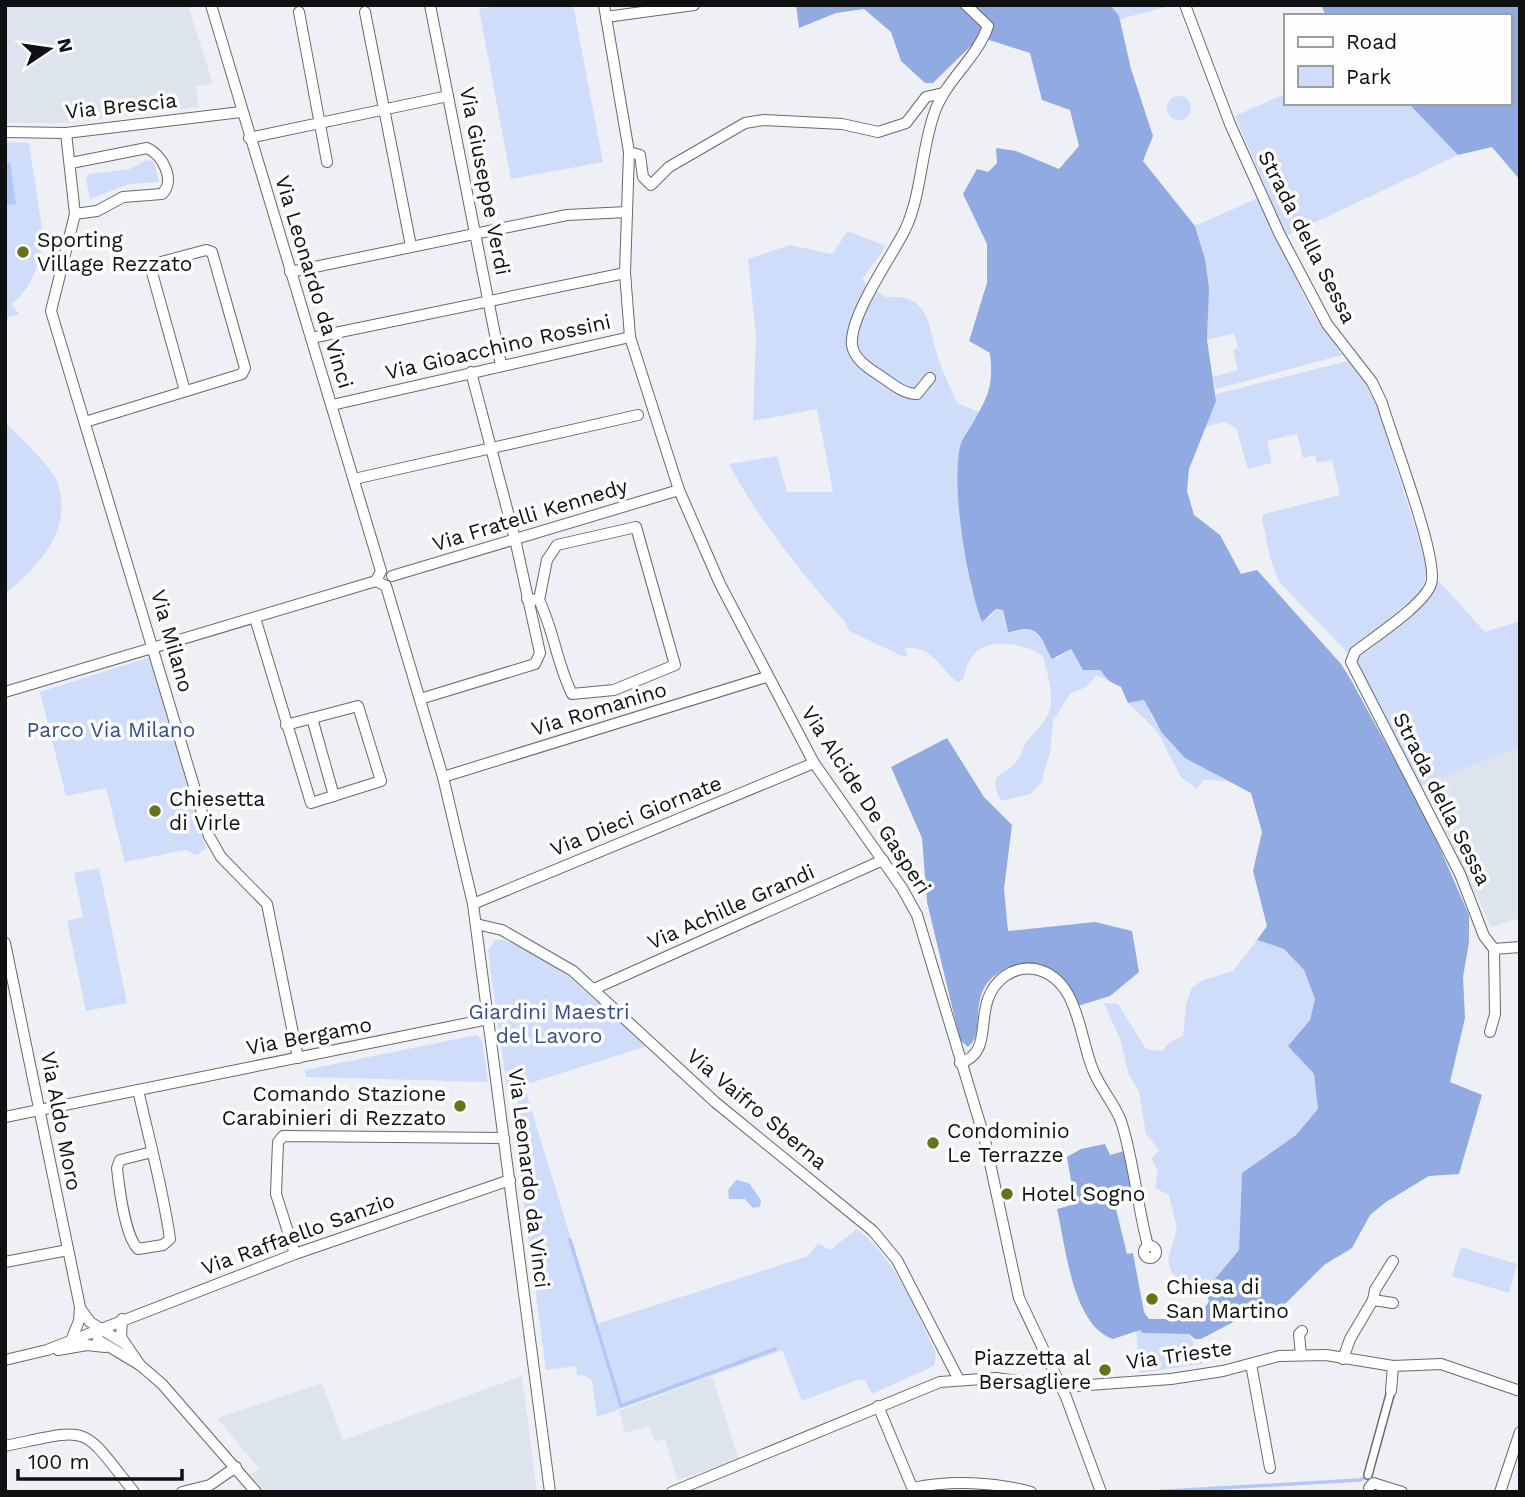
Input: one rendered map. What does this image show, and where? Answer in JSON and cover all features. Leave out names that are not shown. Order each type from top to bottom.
[{"type":"street","name":"Via Leonardo da Vinci","points":[[211,5],[381,571]]},
{"type":"street","name":"Via Giuseppe Verdi","points":[[430,5],[502,365]]},
{"type":"street","name":"Via Alcide De Gasperi","points":[[604,5],[629,152],[625,273],[631,337],[680,490],[720,584],[766,677],[814,764],[902,888],[923,931],[985,1140],[1019,1298],[1062,1387],[1101,1492]]},
{"type":"street","points":[[606,17],[694,5]]},
{"type":"street","points":[[930,378],[917,394],[901,390],[864,365],[852,346],[853,333],[881,268],[905,229],[934,113],[943,93],[984,38],[988,26],[966,5]]},
{"type":"street","name":"Strada della Sessa","points":[[1185,5],[1230,124],[1279,233],[1327,324],[1372,382],[1382,403],[1425,540],[1433,576],[1425,594],[1355,652],[1351,663],[1460,874],[1484,936],[1494,949]]},
{"type":"street","points":[[299,12],[327,162]]},
{"type":"street","points":[[365,12],[411,246]]},
{"type":"street","points":[[629,152],[639,153],[643,177],[651,185],[668,167],[746,123],[764,120],[842,124],[878,132],[906,123],[926,97],[943,93]]},
{"type":"street","points":[[249,138],[448,96]]},
{"type":"street","name":"Via Brescia","points":[[5,132],[66,133],[241,112]]},
{"type":"street","name":"Via Milano","points":[[66,133],[75,214],[51,311],[212,844],[267,904],[299,1058]]},
{"type":"street","points":[[71,163],[110,158],[133,149],[147,148],[163,161],[168,181],[168,187],[162,194],[123,197],[97,211],[75,214]]},
{"type":"street","points":[[290,272],[567,215],[627,212]]},
{"type":"street","points":[[85,422],[242,374],[245,368],[212,252],[206,250],[154,264],[151,268],[185,391]]},
{"type":"street","points":[[311,338],[488,299],[625,273]]},
{"type":"street","name":"Via Gioacchino Rossini","points":[[332,405],[631,337]]},
{"type":"street","points":[[420,699],[535,664],[540,653],[515,539],[489,449],[471,372]]},
{"type":"street","points":[[354,479],[638,415]]},
{"type":"street","name":"Via Fratelli Kennedy","points":[[392,576],[680,490]]},
{"type":"street","points":[[636,527],[675,665],[614,690],[572,694],[559,662],[551,624],[540,600],[548,559],[557,545],[636,527]]},
{"type":"street","points":[[5,692],[255,618],[391,583],[392,576],[388,571],[381,571],[377,575],[381,584]]},
{"type":"street","name":"Via Leonardo da Vinci","points":[[381,584],[443,777],[473,904],[550,1492]]},
{"type":"street","points":[[527,599],[540,600]]},
{"type":"street","points":[[255,618],[286,725],[311,803],[381,781],[358,706],[286,725]]},
{"type":"street","name":"Via Romanino","points":[[443,777],[766,677]]},
{"type":"street","points":[[312,718],[334,796]]},
{"type":"street","name":"Via Dieci Giornate","points":[[473,904],[814,764]]},
{"type":"street","name":"Via Achille Grandi","points":[[594,989],[883,860]]},
{"type":"street","name":"Via Vaifro Sberna","points":[[475,924],[495,926],[573,971],[711,1099],[857,1217],[891,1251],[959,1380]]},
{"type":"street","name":"Via Aldo Moro","points":[[5,943],[80,1307],[78,1327],[72,1339]]},
{"type":"street","points":[[1490,1032],[1495,1014],[1494,949],[1520,947]]},
{"type":"street","points":[[960,1063],[974,1059],[979,1053],[984,1008],[997,983],[1021,968],[1041,970],[1051,976],[1076,1012],[1093,1071],[1120,1120],[1148,1246]]},
{"type":"street","name":"Via Bergamo","points":[[5,1117],[488,1019]]},
{"type":"street","points":[[138,1090],[152,1152],[170,1239],[163,1245],[138,1249],[133,1244],[126,1219],[117,1168],[120,1160],[152,1152]]},
{"type":"street","points":[[295,1254],[276,1194],[278,1142],[282,1136],[504,1138]]},
{"type":"street","name":"Via Raffaello Sanzio","points":[[47,1350],[295,1254],[510,1180]]},
{"type":"street","points":[[5,1262],[68,1250]]},
{"type":"street","points":[[1343,1359],[1350,1339],[1373,1300],[1375,1290],[1393,1261]]},
{"type":"street","points":[[1373,1300],[1393,1303]]},
{"type":"street","points":[[80,1307],[86,1318],[125,1344]]},
{"type":"street","points":[[122,1319],[120,1332],[140,1365]]},
{"type":"street","points":[[101,1327],[97,1333],[98,1340],[140,1365],[173,1394],[256,1492]]},
{"type":"street","points":[[1301,1355],[1299,1334],[1302,1331]]},
{"type":"street","points":[[5,1360],[47,1350],[87,1345],[112,1350]]},
{"type":"street","name":"Via Trieste","points":[[672,1492],[940,1382],[996,1378],[1062,1387],[1171,1378],[1251,1364],[1279,1356],[1301,1355],[1393,1366],[1441,1364],[1520,1391]]},
{"type":"street","points":[[1251,1364],[1270,1468]]},
{"type":"street","points":[[1368,1475],[1391,1391],[1393,1366]]},
{"type":"street","points":[[878,1406],[914,1490],[968,1488],[992,1484],[1030,1491]]},
{"type":"street","points":[[1500,1492],[1520,1432]]},
{"type":"street","points":[[5,1446],[66,1433],[81,1433],[94,1441],[134,1492]]},
{"type":"street","points":[[182,1492],[210,1485],[236,1467]]},
{"type":"street","points":[[1369,1488],[1373,1483],[1402,1492]]},
{"type":"shaded area","points":[[5,5],[188,5],[213,84],[196,86],[199,107],[70,123],[5,123]]},
{"type":"shaded area","points":[[796,5],[1110,5],[1119,16],[1131,69],[1153,136],[1143,161],[1195,226],[1205,259],[1209,288],[1207,340],[1216,401],[1189,469],[1187,491],[1194,515],[1220,535],[1241,574],[1257,570],[1341,664],[1427,819],[1469,915],[1469,942],[1463,977],[1465,1018],[1450,1082],[1482,1095],[1459,1174],[1429,1176],[1386,1202],[1370,1215],[1352,1248],[1324,1265],[1283,1306],[1241,1318],[1201,1339],[1195,1339],[1189,1334],[1143,1333],[1140,1330],[1113,1339],[1099,1331],[1088,1318],[1073,1283],[1057,1209],[1075,1204],[1067,1157],[1081,1149],[1105,1144],[1110,1155],[1124,1151],[1132,1197],[1114,1201],[1127,1254],[1133,1253],[1144,1312],[1149,1319],[1175,1319],[1202,1313],[1209,1301],[1205,1291],[1239,1250],[1242,1173],[1296,1135],[1318,1109],[1314,1074],[1288,1046],[1310,1020],[1315,999],[1304,970],[1284,949],[1257,940],[1267,926],[1253,871],[1262,832],[1251,793],[1185,758],[1162,733],[1144,700],[1128,703],[1121,687],[1109,681],[1100,670],[1083,670],[1071,649],[1052,659],[1037,633],[1026,629],[1008,632],[1003,610],[996,609],[982,622],[966,560],[959,510],[960,447],[985,401],[991,376],[990,353],[969,341],[987,283],[987,244],[963,194],[977,169],[988,172],[997,163],[996,148],[1016,151],[1059,169],[1079,146],[1070,110],[1042,100],[1030,53],[980,37],[933,83],[925,83],[901,61],[891,32],[864,9],[836,13],[799,28]]},
{"type":"shaded area","points":[[1321,5],[1520,5],[1520,180],[1492,147],[1458,155],[1410,105],[1511,105],[1511,14],[1325,14]]},
{"type":"shaded area","points":[[10,162],[16,204],[5,205],[5,163]]},
{"type":"shaded area","points":[[947,738],[984,797],[1012,825],[1004,889],[1008,931],[1095,922],[1132,931],[1139,972],[1110,996],[1078,1006],[1057,980],[1042,968],[1033,964],[1011,967],[995,975],[986,985],[981,996],[977,1030],[968,1047],[960,1040],[927,902],[922,838],[891,767]]},
{"type":"shaded area","points":[[1520,747],[1520,918],[1491,927],[1424,785]]},
{"type":"shaded area","points":[[736,1180],[749,1183],[761,1200],[760,1207],[753,1208],[745,1199],[729,1199],[728,1190]]},
{"type":"shaded area","points":[[522,1376],[537,1492],[265,1492],[250,1474],[259,1469],[217,1418],[322,1383],[343,1440]]},
{"type":"shaded area","points":[[712,1376],[739,1460],[677,1480],[665,1439],[655,1442],[649,1426],[625,1433],[619,1411]]},
{"type":"green space","points":[[500,5],[573,5],[603,162],[511,179],[479,9]]},
{"type":"green space","points":[[1110,5],[1174,5],[1120,19]]},
{"type":"green space","points":[[1284,94],[1284,105],[1410,105],[1458,155],[1286,236],[1235,116]]},
{"type":"green space","points":[[1179,96],[1190,103],[1191,108],[1184,119],[1179,120],[1168,113],[1167,108],[1174,97]]},
{"type":"green space","name":"Sporting Village Rezzato","points":[[5,142],[29,143],[42,229],[46,229],[32,279],[12,304],[19,314],[5,319]]},
{"type":"green space","points":[[146,160],[153,161],[159,182],[129,184],[90,199],[86,180],[89,174],[130,169]]},
{"type":"green space","points":[[1258,198],[1311,310],[1342,355],[1216,389],[1213,377],[1238,370],[1233,350],[1238,348],[1234,333],[1207,340],[1207,282],[1195,226]]},
{"type":"green space","points":[[848,231],[886,246],[862,280],[885,297],[900,297],[918,306],[928,322],[940,363],[957,403],[979,412],[960,446],[959,496],[971,590],[988,619],[997,609],[1003,610],[1006,627],[1012,633],[1031,631],[1041,637],[1049,655],[1057,659],[1070,649],[1083,670],[1100,670],[1109,681],[1097,675],[1086,687],[1070,694],[1053,721],[1050,753],[1041,783],[1031,794],[1001,801],[996,784],[1000,775],[1019,758],[1049,712],[1051,692],[1043,657],[1019,646],[990,645],[975,653],[963,679],[957,682],[928,653],[913,648],[904,649],[909,657],[900,655],[849,631],[845,622],[768,527],[729,464],[777,456],[787,492],[833,492],[817,409],[753,421],[756,336],[748,259],[790,245],[832,254]]},
{"type":"green space","points":[[1348,361],[1373,393],[1428,569],[1420,593],[1350,652],[1347,652],[1279,582],[1270,558],[1262,518],[1264,514],[1340,495],[1332,460],[1317,463],[1315,455],[1303,458],[1297,434],[1267,441],[1272,463],[1248,469],[1236,428],[1225,422],[1204,427],[1216,394]]},
{"type":"green space","points":[[5,422],[55,477],[61,501],[61,518],[57,533],[40,560],[5,594]]},
{"type":"green space","points":[[1438,580],[1485,632],[1520,621],[1520,747],[1421,786],[1357,667],[1356,658],[1427,601]]},
{"type":"green space","name":"Parco Via Milano","points":[[150,657],[206,848],[197,855],[185,850],[125,862],[106,788],[66,796],[40,692]]},
{"type":"green space","points":[[1144,700],[1153,719],[1174,747],[1226,781],[1203,780],[1197,789],[1181,777],[1157,731],[1128,703]]},
{"type":"green space","points":[[99,868],[127,1003],[86,1011],[67,921],[83,917],[74,873]]},
{"type":"green space","name":"Giardini Maestri del Lavoro","points":[[495,940],[504,940],[541,957],[568,976],[647,1046],[524,1085],[597,1324],[808,1256],[818,1243],[830,1250],[857,1229],[883,1255],[903,1286],[936,1353],[934,1366],[872,1394],[865,1380],[857,1380],[802,1401],[782,1350],[597,1417],[592,1381],[584,1375],[577,1376],[576,1366],[546,1370],[514,1133],[520,1122],[516,1087],[507,1089],[488,951]]},
{"type":"green space","points":[[1257,940],[1284,949],[1304,970],[1315,999],[1310,1020],[1288,1046],[1314,1074],[1319,1109],[1296,1135],[1242,1173],[1239,1250],[1205,1291],[1190,1298],[1172,1273],[1168,1261],[1177,1228],[1169,1195],[1155,1188],[1158,1171],[1152,1159],[1159,1150],[1146,1134],[1139,1091],[1129,1075],[1120,1039],[1104,1003],[1118,1004],[1146,1049],[1162,1051],[1170,1042],[1183,1036],[1186,1005],[1192,987],[1203,980],[1233,971]]},
{"type":"green space","points":[[477,1035],[482,1040],[488,1082],[306,1077],[305,1070]]},
{"type":"green space","points":[[1461,1247],[1517,1264],[1509,1293],[1452,1276]]},
{"type":"green space","points":[[1140,1329],[1144,1333],[1189,1334],[1203,1364],[1140,1373],[1136,1331]]},
{"type":"waterway","points":[[570,1240],[621,1406],[775,1349]]},
{"type":"waterway","points":[[1151,1492],[1359,1480],[1370,1476]]},
{"type":"place","name":"Sporting Village Rezzato","points":[[23,252]]},
{"type":"place","name":"Chiesetta di Virle","points":[[155,811]]},
{"type":"place","name":"Comando Stazione Carabinieri di Rezzato","points":[[460,1106]]},
{"type":"place","name":"Condominio Le Terrazze","points":[[933,1143]]},
{"type":"place","name":"Hotel Sogno","points":[[1007,1194]]},
{"type":"place","name":"Chiesa di San Martino","points":[[1152,1299]]},
{"type":"place","name":"Piazzetta al Bersagliere","points":[[1105,1370]]}]
